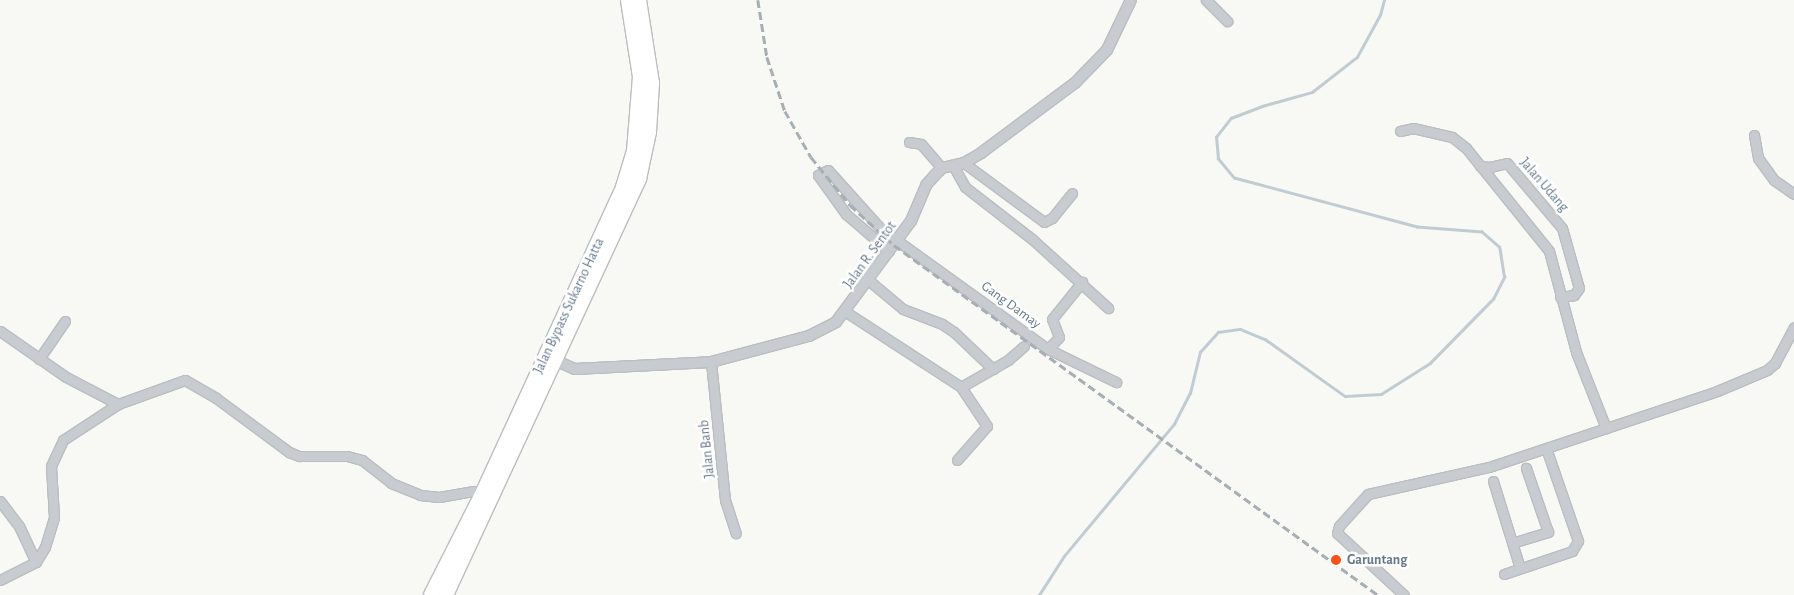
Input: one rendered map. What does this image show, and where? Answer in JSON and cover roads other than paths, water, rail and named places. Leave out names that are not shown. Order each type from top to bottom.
[{"type":"highway","name":"Jalan Bypass Sukarno Hatta","points":[[446,595],[551,359],[623,187],[634,150],[640,77],[628,0]]},
{"type":"highway","name":"Jalan Bypass Sukarno Hatta","points":[[431,595],[622,220],[646,153],[652,83],[639,0]]},
{"type":"street","points":[[909,142],[920,144],[942,168],[959,165],[1024,122],[1089,70],[1119,29],[1131,0]]},
{"type":"street","points":[[1206,0],[1227,21]]},
{"type":"street","points":[[1400,131],[1413,128],[1452,137],[1480,166],[1549,251],[1560,298],[1576,352],[1606,428]]},
{"type":"street","points":[[1754,135],[1758,158],[1774,180],[1794,194]]},
{"type":"street","name":"Jalan Udang","points":[[1480,166],[1490,167],[1507,163],[1562,228],[1579,288],[1574,294],[1560,298]]},
{"type":"street","points":[[959,165],[1044,222],[1052,218],[1072,193]]},
{"type":"street","points":[[959,165],[965,187],[1082,282],[1108,308]]},
{"type":"street","name":"Jalan R. Sentot","points":[[551,359],[575,369],[711,362],[809,336],[836,322],[846,312],[867,279],[897,241],[921,203],[926,185],[942,168]]},
{"type":"street","name":"Gang Damay","points":[[889,251],[846,214],[817,177],[823,170],[831,174],[881,229],[897,241],[1048,349],[1116,382]]},
{"type":"street","points":[[867,279],[902,309],[942,324],[954,332],[993,370]]},
{"type":"street","points":[[1048,349],[1059,336],[1052,318],[1082,282]]},
{"type":"street","points":[[846,312],[961,387],[987,426],[957,460]]},
{"type":"street","points":[[39,359],[65,321]]},
{"type":"street","points":[[1403,595],[1337,533],[1339,526],[1362,498],[1373,491],[1456,476],[1717,391],[1767,370],[1774,363],[1794,328]]},
{"type":"street","points":[[0,331],[39,359],[118,404]]},
{"type":"street","points":[[961,387],[993,370],[1024,346]]},
{"type":"street","name":"Jalan Banb","points":[[711,362],[725,500],[736,533]]},
{"type":"street","points":[[0,580],[36,562],[45,547],[54,517],[50,472],[57,451],[74,431],[118,404],[185,380],[216,398],[289,452],[300,456],[347,456],[362,460],[391,483],[420,495],[439,497],[472,491],[483,492]]},
{"type":"street","points":[[1504,574],[1572,551],[1578,541],[1546,448]]},
{"type":"street","points":[[1512,543],[1548,532],[1526,468]]},
{"type":"street","points":[[1493,481],[1520,568]]},
{"type":"street","points":[[0,502],[19,526],[36,562]]},
{"type":"waterway","points":[[1039,595],[1064,556],[1174,424],[1190,393],[1200,352],[1218,332],[1240,329],[1265,339],[1345,396],[1381,394],[1430,363],[1493,299],[1504,277],[1499,247],[1482,232],[1417,227],[1234,178],[1218,159],[1216,137],[1231,118],[1262,106],[1312,92],[1357,57],[1380,15],[1384,0]]},
{"type":"railway","points":[[758,0],[767,57],[785,111],[811,157],[850,205],[894,245],[1378,595]]},
{"type":"place","name":"Garuntang","points":[[1336,560]]}]
